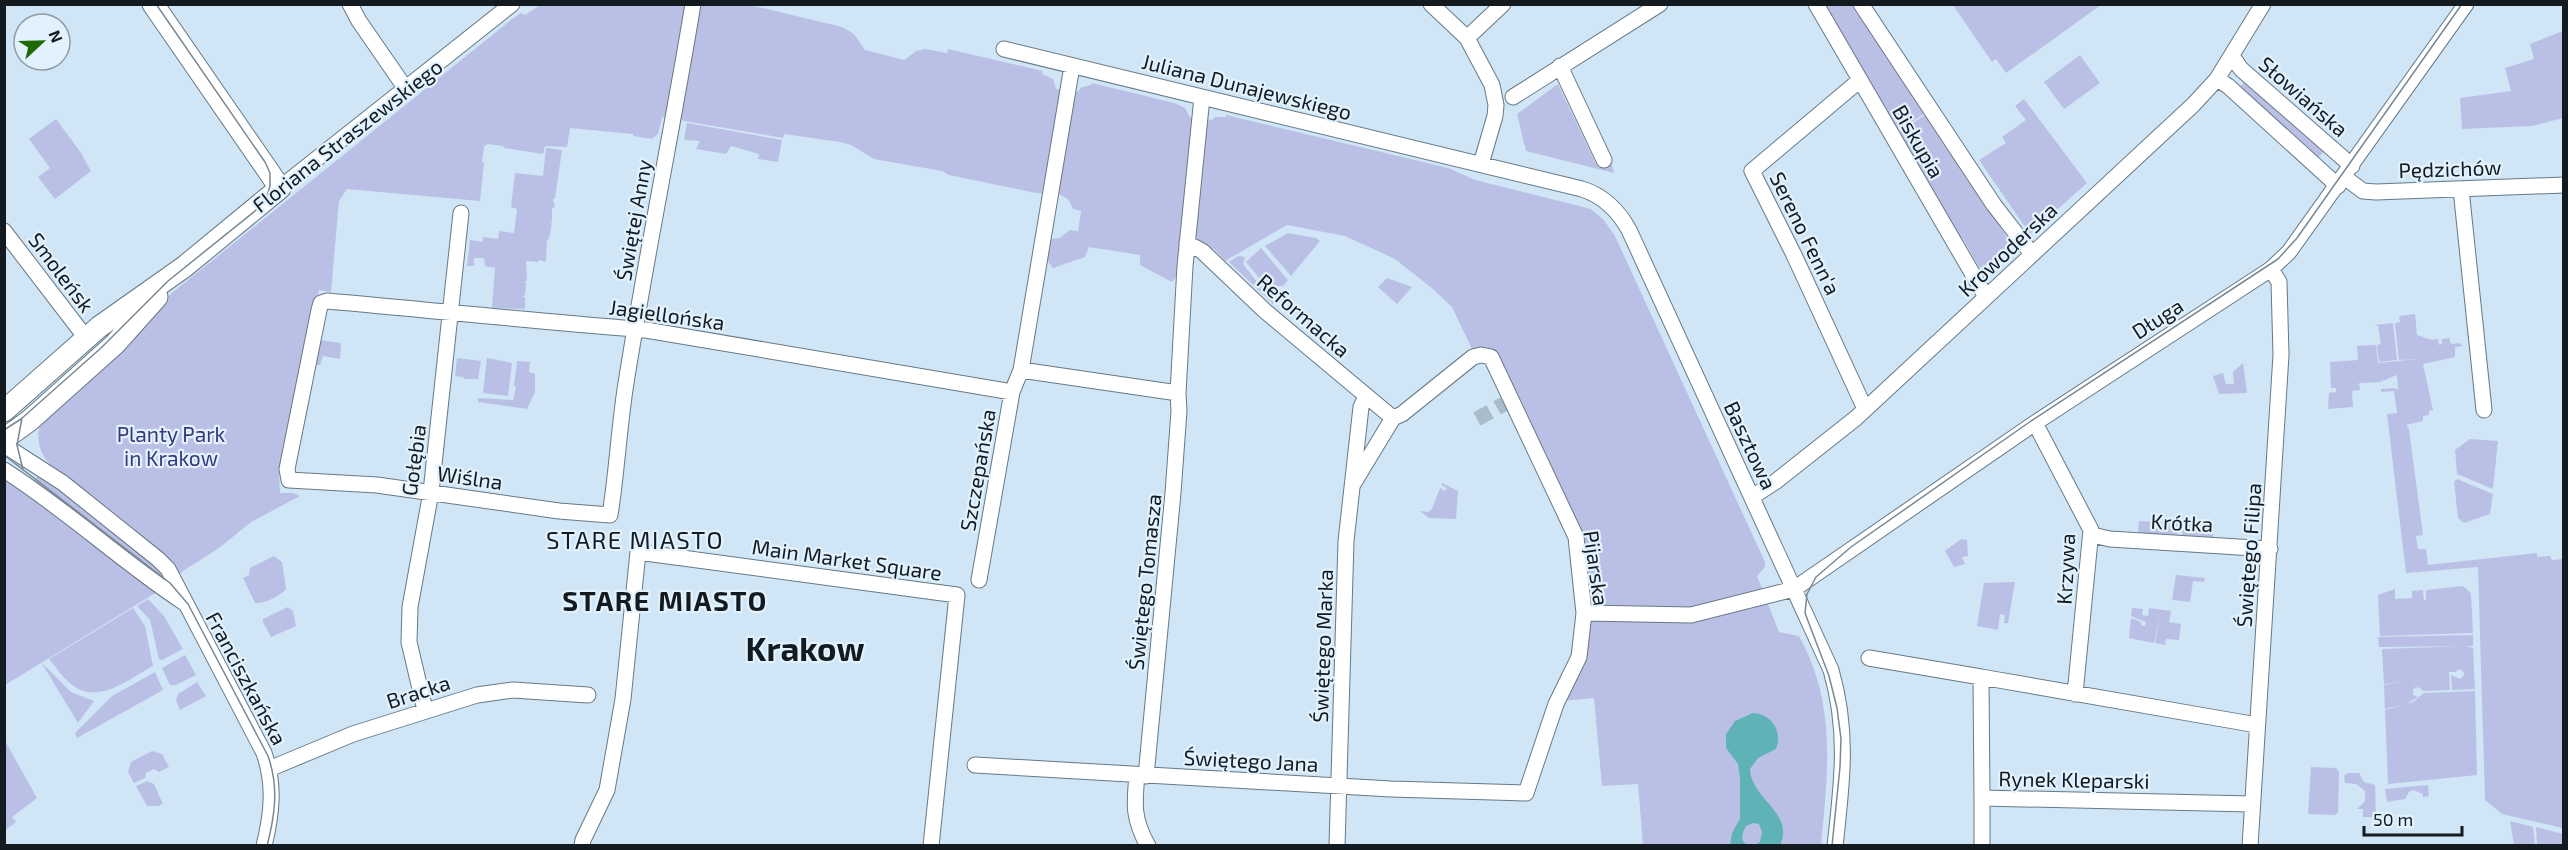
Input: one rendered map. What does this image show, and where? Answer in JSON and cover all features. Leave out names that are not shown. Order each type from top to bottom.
[{"type":"street","points":[[153,4],[280,188]]},
{"type":"street","points":[[350,4],[359,21],[406,89]]},
{"type":"street","name":"Floriana Straszewskiego","points":[[4,411],[86,338],[184,267],[512,4]]},
{"type":"street","name":"Świętej Anny","points":[[609,515],[648,220],[693,4]]},
{"type":"street","points":[[1431,4],[1467,38],[1491,85],[1496,105],[1495,116],[1481,164]]},
{"type":"street","points":[[1467,38],[1503,4]]},
{"type":"street","points":[[1513,97],[1660,4]]},
{"type":"street","name":"Biskupia","points":[[1816,4],[1986,297]]},
{"type":"street","name":"Biskupia","points":[[1861,4],[1994,204],[2032,254]]},
{"type":"street","name":"Krowoderska","points":[[1752,496],[1775,482],[1865,409],[2193,105],[2217,80],[2263,4]]},
{"type":"street","name":"Długa","points":[[1794,589],[2035,423],[2271,268],[2289,252],[2466,4]]},
{"type":"street","name":"Juliana Dunajewskiego","points":[[1004,49],[1481,164]]},
{"type":"street","name":"Słowiańska","points":[[2232,56],[2241,69],[2344,176]]},
{"type":"street","name":"Szczepańska","points":[[979,580],[1012,392],[1021,370],[1072,66]]},
{"type":"street","points":[[1560,66],[1604,160]]},
{"type":"street","name":"Sereno Fenn'a","points":[[1860,80],[1752,171],[1794,255],[1865,409]]},
{"type":"street","name":"Słowiańska","points":[[2217,80],[2228,86],[2344,176]]},
{"type":"street","points":[[1187,243],[1202,97]]},
{"type":"street","name":"Basztowa","points":[[1481,164],[1587,191],[1605,200],[1618,212],[1629,230],[1828,663],[1841,711],[1844,759],[1836,846]]},
{"type":"street","name":"Pędzichów","points":[[2344,176],[2363,191],[2564,185]]},
{"type":"street","points":[[2461,189],[2484,410]]},
{"type":"street","name":"Gołębia","points":[[425,710],[409,642],[410,607],[431,492],[452,314],[461,213]]},
{"type":"street","name":"Smoleńsk","points":[[4,231],[86,338]]},
{"type":"street","name":"Świętego Tomasza","points":[[1148,846],[1137,824],[1134,808],[1142,776],[1173,492],[1187,243]]},
{"type":"street","name":"Reformacka","points":[[1187,243],[1202,251],[1265,311],[1393,418]]},
{"type":"street","name":"Floriana Straszewskiego","points":[[4,439],[24,425],[115,344],[184,267]]},
{"type":"street","name":"Świętego Filipa","points":[[2250,846],[2282,338],[2279,282],[2271,268]]},
{"type":"street","name":"Jagiellońska","points":[[289,480],[286,469],[319,310],[321,303],[327,301],[635,329],[1012,392]]},
{"type":"street","name":"Świętego Marka","points":[[1353,484],[1393,418],[1402,414],[1473,357],[1481,354],[1491,357]]},
{"type":"street","name":"Pijarska","points":[[1491,357],[1508,402],[1575,537],[1584,613],[1579,657],[1556,704],[1526,793]]},
{"type":"street","points":[[1021,370],[1178,393]]},
{"type":"street","name":"Świętego Marka","points":[[1337,846],[1346,541],[1361,408],[1366,396]]},
{"type":"street","name":"Krzywa","points":[[2035,423],[2089,525],[2092,535],[2075,694]]},
{"type":"street","name":"Franciszkańska","points":[[4,445],[63,483],[168,569],[183,602],[254,731],[269,769],[272,811],[264,846]]},
{"type":"street","name":"Franciszkańska","points":[[4,470],[67,514],[154,584],[183,602]]},
{"type":"street","name":"Wiślna","points":[[289,480],[377,485],[559,511],[609,515]]},
{"type":"street","name":"Krótka","points":[[2092,535],[2110,539],[2270,549]]},
{"type":"street","name":"Main Market Square","points":[[582,846],[607,790],[623,699],[638,552],[957,595],[932,846]]},
{"type":"street","points":[[1584,613],[1691,615],[1794,589]]},
{"type":"street","points":[[1869,658],[2257,725]]},
{"type":"street","name":"Rynek Kleparski","points":[[1981,677],[1982,798],[2251,804]]},
{"type":"street","name":"Bracka","points":[[269,769],[353,734],[477,695],[513,690],[588,695]]},
{"type":"street","name":"Świętego Jana","points":[[975,765],[1142,776],[1526,793]]},
{"type":"street","points":[[1982,798],[1982,846]]},
{"type":"green space","name":"Planty Park in Krakow","points":[[542,4],[750,5],[842,27],[854,34],[865,50],[904,60],[916,51],[925,49],[947,53],[948,49],[1043,71],[1042,74],[1053,79],[1056,89],[1077,92],[1092,83],[1174,103],[1185,108],[1190,117],[1212,120],[1215,117],[1226,117],[1226,115],[1448,168],[1475,180],[1591,209],[1604,220],[1615,236],[1765,562],[1765,567],[1757,576],[1779,632],[1799,636],[1811,662],[1825,713],[1827,739],[1826,791],[1821,845],[1643,845],[1638,784],[1602,786],[1594,698],[1561,701],[1587,626],[1593,619],[1590,582],[1582,549],[1556,482],[1497,351],[1481,347],[1472,349],[1452,307],[1395,259],[1345,236],[1287,225],[1225,261],[1214,249],[1179,246],[1177,276],[1172,282],[1140,265],[1140,255],[1089,247],[1085,257],[1053,268],[1047,260],[1051,239],[1060,238],[1070,230],[1078,231],[1081,211],[1073,209],[1068,199],[1059,194],[1036,193],[949,175],[942,171],[874,159],[851,145],[840,142],[784,134],[783,138],[662,117],[658,134],[652,139],[633,136],[633,134],[570,128],[567,147],[545,146],[543,154],[488,144],[484,146],[480,201],[347,189],[339,201],[331,292],[319,290],[279,474],[280,493],[293,493],[300,496],[251,522],[157,592],[5,685],[4,476],[26,490],[49,463],[39,443],[41,421],[157,305],[511,20],[521,13],[525,15]]},
{"type":"green space","points":[[1823,5],[1855,5],[1927,112],[1902,128],[1895,127]]},
{"type":"green space","points":[[1953,5],[2101,5],[2006,73],[1996,59],[1992,62]]},
{"type":"green space","points":[[2563,31],[2563,118],[2532,126],[2462,129],[2460,98],[2511,91],[2505,68],[2534,59],[2530,44]]},
{"type":"green space","points":[[2080,55],[2100,83],[2064,109],[2044,82]]},
{"type":"green space","points":[[2247,79],[2325,150],[2317,159],[2239,88]]},
{"type":"green space","points":[[1558,84],[1596,164],[1610,158],[1614,173],[1526,151],[1517,114]]},
{"type":"green space","points":[[2024,99],[2087,183],[2030,234],[1979,160],[2006,143],[2002,137],[2026,120],[2015,106]]},
{"type":"green space","points":[[1928,113],[1994,212],[1994,218],[2010,242],[2007,245],[2007,252],[1983,268],[1979,267],[1963,239],[1958,236],[1898,133]]},
{"type":"green space","points":[[56,119],[91,171],[55,199],[38,177],[50,168],[29,139]]},
{"type":"green space","points":[[687,123],[782,140],[778,162],[758,159],[759,154],[731,146],[726,154],[696,149],[700,141],[684,140]]},
{"type":"green space","points":[[546,148],[562,150],[553,199],[555,207],[552,208],[552,221],[550,222],[552,223],[547,240],[546,262],[526,261],[527,281],[524,281],[526,283],[525,295],[522,297],[525,297],[525,309],[492,308],[495,268],[485,266],[484,258],[474,258],[474,266],[467,266],[470,240],[483,242],[483,237],[498,239],[499,231],[514,233],[517,209],[511,207],[515,173],[543,176]]},
{"type":"green space","points":[[1288,233],[1316,238],[1320,241],[1291,276],[1265,246]]},
{"type":"green space","points":[[1261,248],[1288,280],[1283,286],[1266,286],[1246,262]]},
{"type":"green space","points":[[1238,256],[1245,257],[1243,264],[1261,287],[1282,296],[1273,304],[1229,262]]},
{"type":"green space","points":[[1387,278],[1412,287],[1397,304],[1378,287]]},
{"type":"green space","points":[[2415,314],[2417,335],[2432,340],[2438,339],[2439,345],[2442,344],[2442,339],[2449,338],[2451,344],[2460,343],[2463,346],[2455,347],[2455,357],[2423,364],[2433,410],[2429,411],[2429,415],[2423,416],[2423,421],[2406,425],[2409,429],[2423,535],[2416,536],[2418,549],[2426,549],[2428,565],[2537,553],[2537,557],[2550,556],[2552,560],[2563,559],[2563,828],[2502,814],[2485,800],[2478,567],[2406,573],[2387,414],[2397,413],[2394,391],[2381,392],[2381,389],[2398,390],[2397,375],[2380,382],[2359,383],[2360,390],[2352,391],[2353,407],[2328,409],[2329,393],[2336,392],[2336,388],[2331,388],[2330,362],[2358,360],[2357,346],[2376,345],[2378,363],[2418,359],[2399,360],[2395,323],[2400,322],[2399,316]]},
{"type":"green space","points":[[2393,323],[2397,360],[2379,362],[2377,345],[2381,344],[2378,326],[2374,325]]},
{"type":"green space","points":[[320,340],[341,343],[340,359],[323,356],[320,365],[315,365]]},
{"type":"green space","points":[[457,358],[481,361],[478,379],[464,379],[455,376]]},
{"type":"green space","points":[[487,358],[512,363],[508,396],[483,393]]},
{"type":"green space","points":[[517,361],[530,362],[529,372],[535,374],[535,392],[527,409],[478,402],[478,398],[513,400]]},
{"type":"green space","points":[[2243,363],[2247,393],[2219,394],[2213,376],[2223,373],[2226,384],[2234,384],[2233,372]]},
{"type":"green space","points":[[2470,439],[2498,441],[2493,489],[2457,474],[2455,450]]},
{"type":"green space","points":[[2457,479],[2493,494],[2490,514],[2464,523],[2458,518],[2454,482]]},
{"type":"green space","points":[[1442,483],[1458,491],[1456,519],[1429,518],[1420,511],[1428,512],[1432,509],[1440,488],[1445,491],[1447,488],[1441,485]]},
{"type":"green space","points":[[2139,521],[2178,523],[2177,536],[2138,533]]},
{"type":"green space","points":[[2183,523],[2214,525],[2213,538],[2182,536]]},
{"type":"green space","points":[[1961,539],[1967,540],[1968,556],[1962,557],[1965,564],[1954,567],[1945,551]]},
{"type":"green space","points":[[274,556],[282,562],[286,589],[272,599],[255,603],[243,578],[249,575],[250,568]]},
{"type":"green space","points":[[2176,575],[2205,578],[2204,582],[2193,581],[2190,602],[2172,600]]},
{"type":"green space","points":[[2015,582],[2008,623],[2004,623],[2005,615],[2000,614],[1998,630],[1977,626],[1984,583]]},
{"type":"green space","points":[[2463,586],[2471,593],[2473,633],[2380,636],[2378,595],[2395,589],[2395,599],[2412,598],[2412,591],[2423,590],[2424,600],[2426,600],[2426,590]]},
{"type":"green space","points":[[148,599],[164,616],[183,649],[162,660],[159,659],[150,620],[137,606]]},
{"type":"green space","points":[[288,607],[293,611],[296,626],[271,637],[263,619]]},
{"type":"green space","points":[[133,608],[145,626],[153,666],[113,688],[91,692],[81,690],[71,684],[49,659]]},
{"type":"green space","points":[[2132,608],[2143,609],[2142,615],[2148,616],[2149,608],[2171,611],[2169,622],[2181,624],[2179,640],[2166,639],[2165,645],[2155,643],[2160,615],[2154,643],[2129,638],[2131,618],[2141,622],[2141,625],[2145,626],[2146,622],[2131,616]]},
{"type":"green space","points":[[2473,635],[2473,646],[2379,647],[2378,637]]},
{"type":"green space","points":[[2466,646],[2473,648],[2475,689],[2452,690],[2451,675],[2460,679],[2465,674],[2460,669],[2449,672],[2450,690],[2424,691],[2410,682],[2418,688],[2413,689],[2413,695],[2418,697],[2406,704],[2385,709],[2384,685],[2399,682],[2384,684],[2382,649]]},
{"type":"green space","points":[[185,655],[196,675],[176,685],[170,685],[162,668]]},
{"type":"green space","points":[[41,662],[71,692],[94,701],[78,723]]},
{"type":"green space","points":[[155,672],[163,690],[77,738],[75,733],[112,696]]},
{"type":"green space","points":[[197,682],[206,696],[180,710],[176,701],[178,694]]},
{"type":"green space","points":[[2475,691],[2477,775],[2388,784],[2385,710],[2413,702],[2424,693]]},
{"type":"green space","points":[[5,741],[37,798],[12,817],[16,822],[5,830]]},
{"type":"green space","points":[[152,751],[162,754],[169,767],[159,772],[154,769],[146,773],[145,778],[134,783],[128,772],[131,762]]},
{"type":"green space","points":[[2311,767],[2336,768],[2339,772],[2338,812],[2335,815],[2308,814]]},
{"type":"green space","points":[[2348,773],[2359,773],[2364,782],[2375,785],[2376,817],[2363,817],[2363,809],[2357,809],[2365,801],[2365,791],[2356,784],[2345,783],[2344,776]]},
{"type":"green space","points":[[147,781],[154,784],[163,804],[147,806],[136,786]]},
{"type":"green space","points":[[2428,785],[2429,796],[2423,797],[2423,794],[2413,790],[2405,799],[2387,802],[2385,789]]},
{"type":"green space","points":[[2510,821],[2533,827],[2535,845],[2514,845]]},
{"type":"green space","points":[[2536,827],[2563,834],[2563,845],[2537,845]]},
{"type":"shaded area","points":[[1753,713],[1766,717],[1777,730],[1776,749],[1758,758],[1750,769],[1757,789],[1782,824],[1783,834],[1780,845],[1755,845],[1760,842],[1762,832],[1759,824],[1753,823],[1746,826],[1743,835],[1744,842],[1749,845],[1730,845],[1732,833],[1740,819],[1740,778],[1738,764],[1726,748],[1726,734],[1735,721]]},
{"type":"tunnel","points":[[1477,419],[1504,404]]},
{"type":"tram line","points":[[4,430],[21,419],[101,348],[168,281],[260,207],[267,196],[270,173],[265,162],[156,4]]},
{"type":"tram line","points":[[1832,846],[1841,739],[1837,708],[1829,676],[1805,613],[1807,594],[1816,577],[1851,547],[2031,421],[2278,259],[2297,238],[2462,4]]},
{"type":"tram line","points":[[22,418],[17,445],[23,470]]},
{"type":"tram line","points":[[4,455],[170,583],[188,604],[268,756],[274,779],[275,801],[267,846]]},
{"type":"district","name":"STARE MIASTO","points":[[635,539]]},
{"type":"district","name":"STARE MIASTO","points":[[665,600]]},
{"type":"district","name":"Krakow","points":[[805,648]]}]
